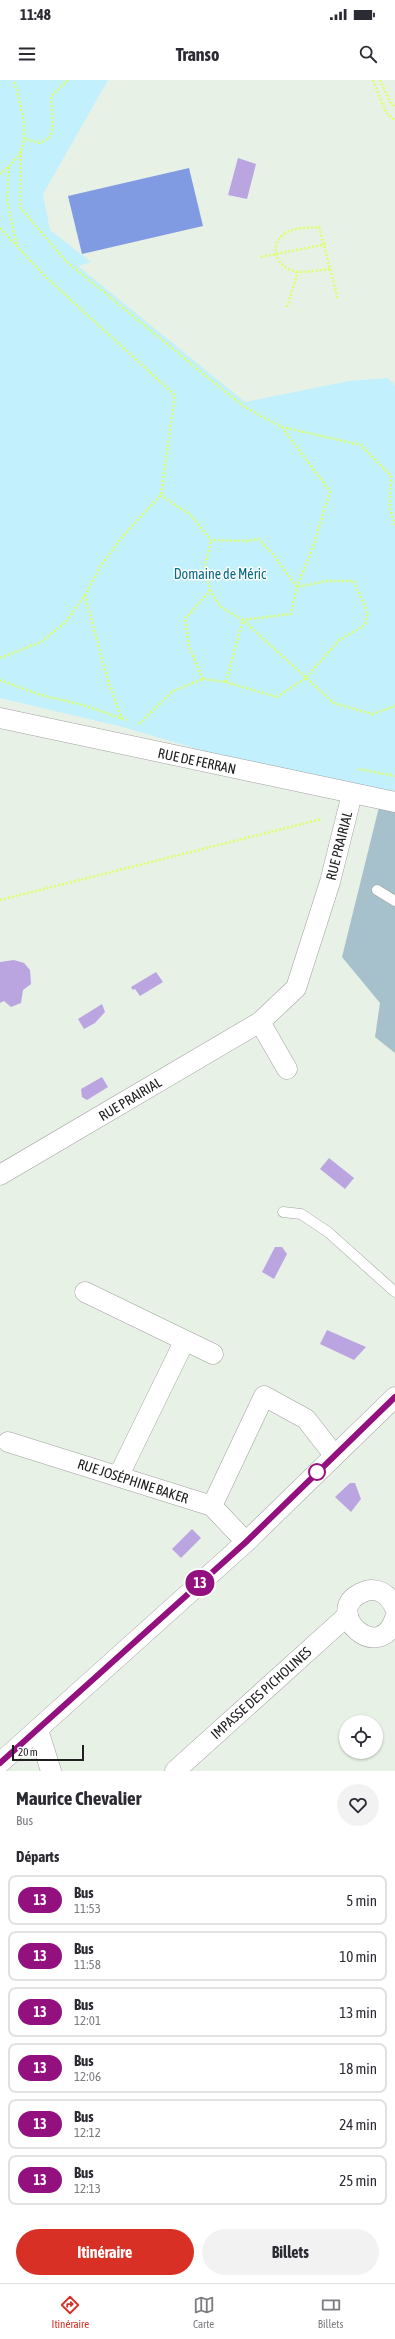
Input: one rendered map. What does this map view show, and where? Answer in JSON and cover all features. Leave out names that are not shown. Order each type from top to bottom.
[{"type":"street","name":"RUE DE FERRAN","points":[[0,718],[395,802]]},
{"type":"street","name":"RUE PRAIRIAL","points":[[0,1175],[260,1022],[296,988],[330,882],[352,794]]},
{"type":"street","points":[[260,1022],[287,1069]]},
{"type":"street","points":[[85,1292],[184,1342],[213,1354]]},
{"type":"street","points":[[119,1475],[184,1342]]},
{"type":"street","points":[[212,1506],[264,1396],[306,1419],[334,1455]]},
{"type":"street","points":[[0,1763],[246,1542],[395,1397]]},
{"type":"street","name":"RUE JOSÉPHINE BAKER","points":[[8,1442],[119,1475],[212,1506],[246,1542]]},
{"type":"street","name":"IMPASSE DES PICHOLINES","points":[[175,1771],[348,1615],[352,1600],[365,1591],[381,1591],[392,1601],[395,1608]]},
{"type":"street","points":[[348,1615],[354,1629],[367,1637],[382,1635],[388,1630],[395,1618]]},
{"type":"street","points":[[38,1730],[51,1771]]},
{"type":"lane","points":[[377,890],[395,901]]},
{"type":"lane","points":[[283,1212],[301,1214],[328,1232],[395,1292]]},
{"type":"path","points":[[14,80],[24,127],[21,151],[20,207],[66,261],[243,406],[282,427],[361,445],[391,476],[390,508],[395,525]]},
{"type":"path","points":[[23,138],[40,143],[50,137],[53,127],[51,96],[68,80]]},
{"type":"path","points":[[373,80],[386,113],[395,120]]},
{"type":"path","points":[[380,80],[390,102],[395,107]]},
{"type":"path","points":[[0,174],[9,166],[21,151]]},
{"type":"path","points":[[9,166],[7,201],[17,246]]},
{"type":"path","points":[[330,269],[298,272],[286,268],[278,261],[275,254],[276,245],[282,235],[293,230],[319,227],[323,244],[330,269],[338,300]]},
{"type":"path","points":[[0,228],[46,277],[175,395],[162,495],[122,537],[100,568],[85,595],[66,622],[41,642],[0,658]]},
{"type":"path","points":[[261,257],[328,244]]},
{"type":"path","points":[[287,307],[298,272]]},
{"type":"path","points":[[243,620],[291,614],[297,587],[313,547],[330,491],[282,427]]},
{"type":"path","points":[[162,495],[192,516],[211,540],[206,566],[210,592],[221,607],[243,620],[334,703],[372,714],[395,706]]},
{"type":"path","points":[[211,540],[247,541],[259,539],[273,554],[297,587]]},
{"type":"path","points":[[139,724],[173,691],[203,679],[226,682],[277,697],[306,678],[339,640],[365,625],[368,613],[354,581],[326,581],[297,587]]},
{"type":"path","points":[[203,679],[189,646],[185,619],[210,592]]},
{"type":"path","points":[[85,595],[107,677],[122,719]]},
{"type":"path","points":[[226,682],[243,620]]},
{"type":"path","points":[[0,680],[41,694],[84,705],[146,726]]},
{"type":"path","points":[[357,769],[395,776]]},
{"type":"path","points":[[0,900],[315,821],[347,815]]},
{"type":"shaded area","points":[[238,158],[256,164],[247,199],[228,195]]},
{"type":"shaded area","points":[[189,168],[203,226],[82,254],[68,196]]},
{"type":"shaded area","points":[[379,807],[395,810],[395,1053],[375,1037],[380,1003],[342,957]]},
{"type":"shaded area","points":[[14,960],[24,963],[30,970],[31,984],[23,990],[21,1003],[11,1007],[4,1001],[0,1003],[0,962]]},
{"type":"shaded area","points":[[156,972],[163,982],[140,996],[135,989],[133,990],[131,987]]},
{"type":"shaded area","points":[[102,1004],[105,1012],[95,1023],[84,1029],[78,1019]]},
{"type":"shaded area","points":[[102,1077],[108,1087],[87,1100],[82,1097],[81,1089]]},
{"type":"shaded area","points":[[329,1158],[354,1178],[345,1189],[320,1169]]},
{"type":"shaded area","points":[[275,1247],[282,1247],[287,1254],[274,1279],[262,1272]]},
{"type":"shaded area","points":[[327,1330],[366,1347],[354,1360],[320,1344]]},
{"type":"shaded area","points":[[350,1483],[355,1483],[361,1499],[351,1512],[335,1497]]},
{"type":"shaded area","points":[[192,1529],[201,1538],[181,1558],[172,1549]]},
{"type":"green space","name":"Domaine de Méric","points":[[0,80],[108,80],[43,194],[50,230],[91,262],[78,266],[245,402],[349,381],[388,378],[395,385],[395,792],[255,766],[123,727],[0,698]]},
{"type":"bus line","name":"13","points":[[0,1763],[246,1542],[395,1397]]}]
